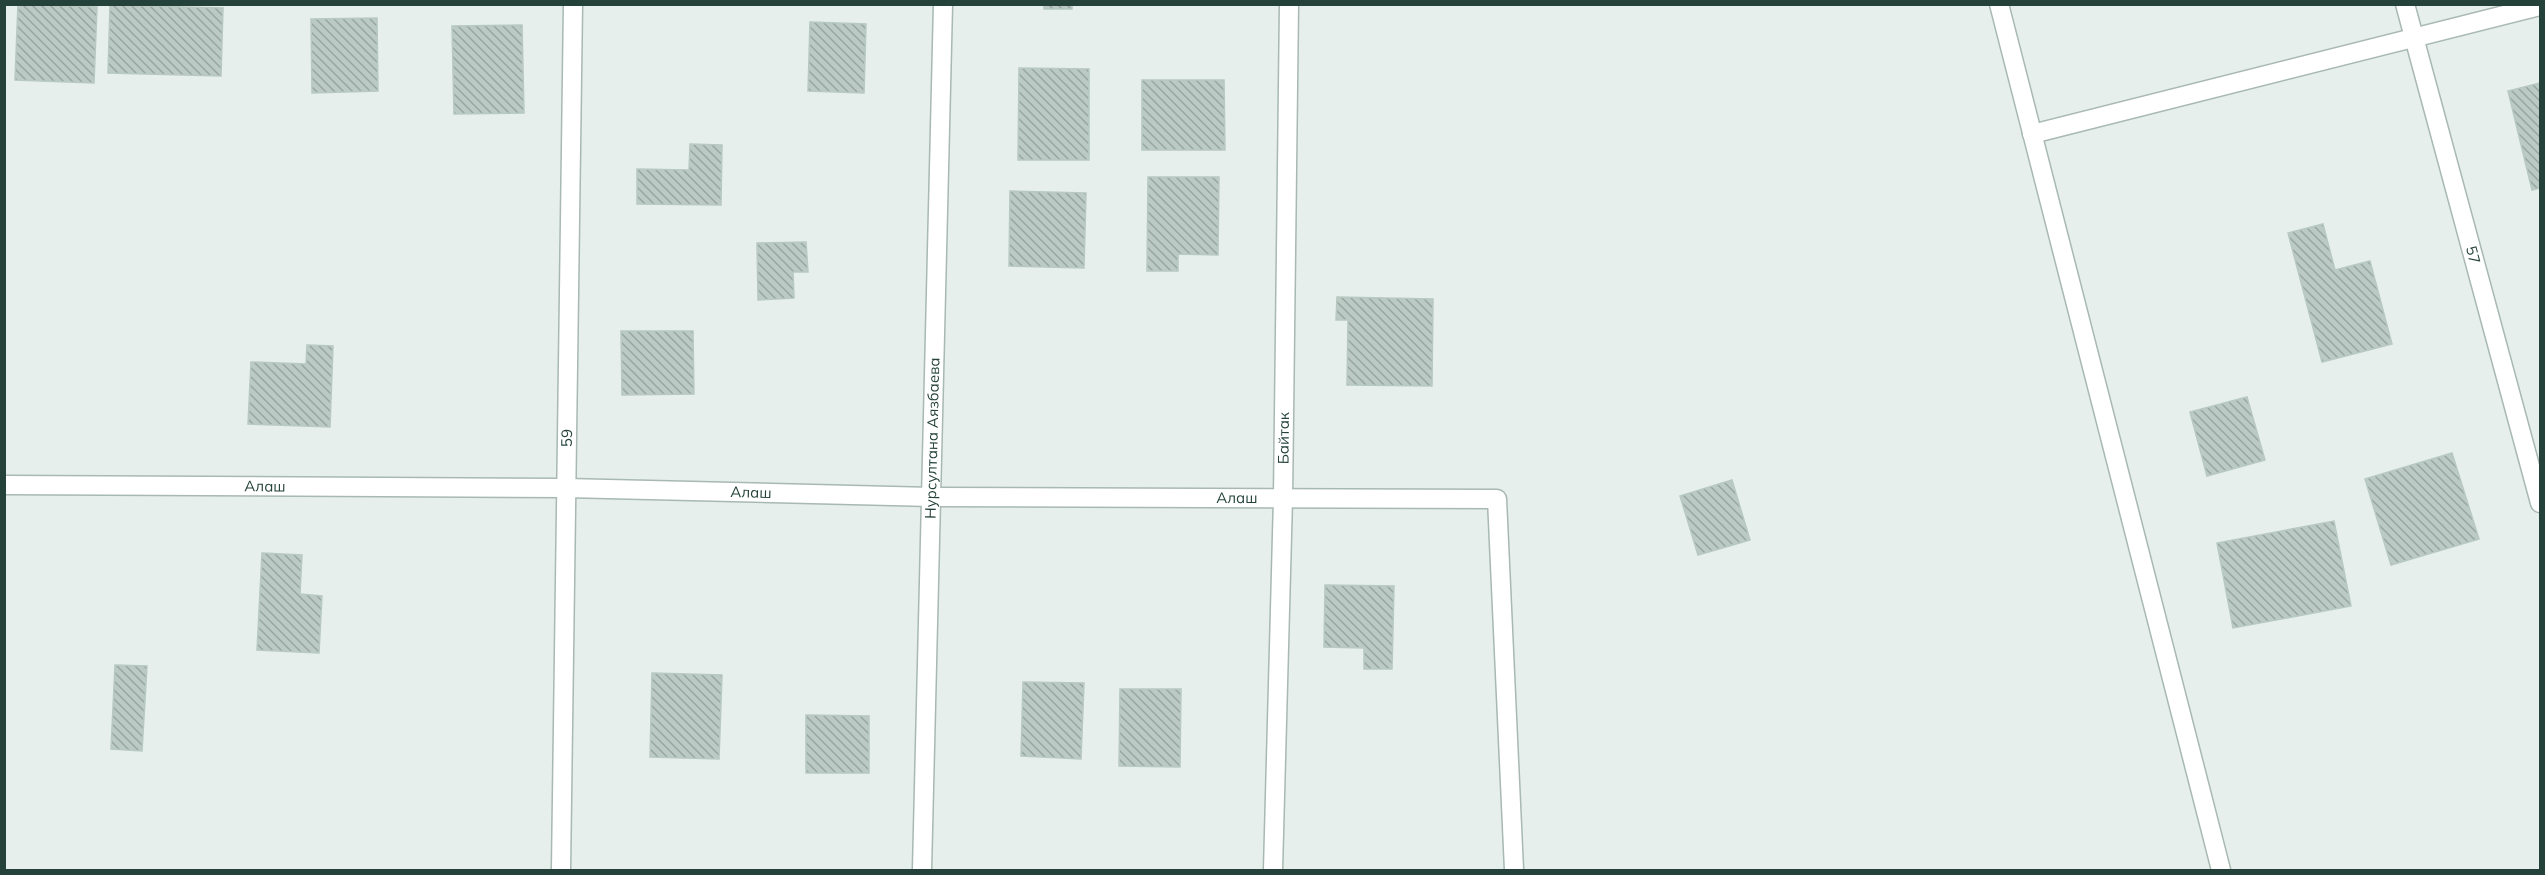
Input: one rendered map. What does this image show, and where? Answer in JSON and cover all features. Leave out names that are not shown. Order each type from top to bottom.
[{"type":"street","name":"59","points":[[561,870],[573,4]]},
{"type":"street","name":"Нурсултана Аязбаева","points":[[922,870],[943,4]]},
{"type":"street","name":"Байтак","points":[[1274,870],[1283,498],[1289,4]]},
{"type":"street","points":[[1999,4],[2221,870]]},
{"type":"street","name":"57","points":[[2405,4],[2541,503]]},
{"type":"street","points":[[2032,134],[2541,6]]},
{"type":"street","name":"Алаш","points":[[4,485],[566,488],[932,497],[1497,499],[1514,870]]},
{"type":"building","points":[[18,4],[97,7],[94,83],[15,80]]},
{"type":"building","points":[[1044,4],[1072,4],[1072,9],[1044,9]]},
{"type":"building","points":[[110,5],[223,8],[221,76],[108,73]]},
{"type":"building","points":[[377,18],[378,91],[312,93],[311,19]]},
{"type":"building","points":[[810,22],[866,24],[864,93],[808,91]]},
{"type":"building","points":[[522,25],[524,113],[454,114],[452,26]]},
{"type":"building","points":[[1019,68],[1089,69],[1089,160],[1018,160]]},
{"type":"building","points":[[1142,80],[1224,80],[1225,150],[1142,150]]},
{"type":"building","points":[[2540,83],[2540,188],[2532,190],[2508,91]]},
{"type":"building","points":[[690,144],[722,145],[721,205],[637,204],[637,169],[689,170]]},
{"type":"building","points":[[1148,177],[1219,177],[1218,255],[1178,254],[1178,271],[1147,271]]},
{"type":"building","points":[[1010,191],[1086,193],[1084,268],[1009,266]]},
{"type":"building","points":[[2323,224],[2335,270],[2370,261],[2392,344],[2322,362],[2288,233]]},
{"type":"building","points":[[806,242],[808,272],[793,272],[794,298],[758,300],[757,243]]},
{"type":"building","points":[[1337,297],[1433,299],[1432,386],[1347,385],[1348,320],[1336,320]]},
{"type":"building","points":[[621,331],[693,331],[694,394],[622,395]]},
{"type":"building","points":[[307,345],[333,346],[330,427],[248,424],[251,362],[306,364]]},
{"type":"building","points":[[2247,397],[2265,460],[2207,476],[2190,412]]},
{"type":"building","points":[[2452,453],[2479,539],[2391,565],[2365,479]]},
{"type":"building","points":[[1732,480],[1750,540],[1698,555],[1680,496]]},
{"type":"building","points":[[2334,521],[2351,606],[2233,628],[2217,543]]},
{"type":"building","points":[[262,553],[302,555],[300,594],[322,596],[319,653],[257,650]]},
{"type":"building","points":[[1325,585],[1394,586],[1392,669],[1364,669],[1364,648],[1324,647]]},
{"type":"building","points":[[115,665],[147,666],[142,751],[111,749]]},
{"type":"building","points":[[652,673],[722,675],[719,759],[650,757]]},
{"type":"building","points":[[1023,682],[1084,683],[1081,759],[1021,756]]},
{"type":"building","points":[[1120,689],[1181,689],[1180,767],[1119,766]]},
{"type":"building","points":[[806,715],[869,716],[869,773],[806,773]]}]
